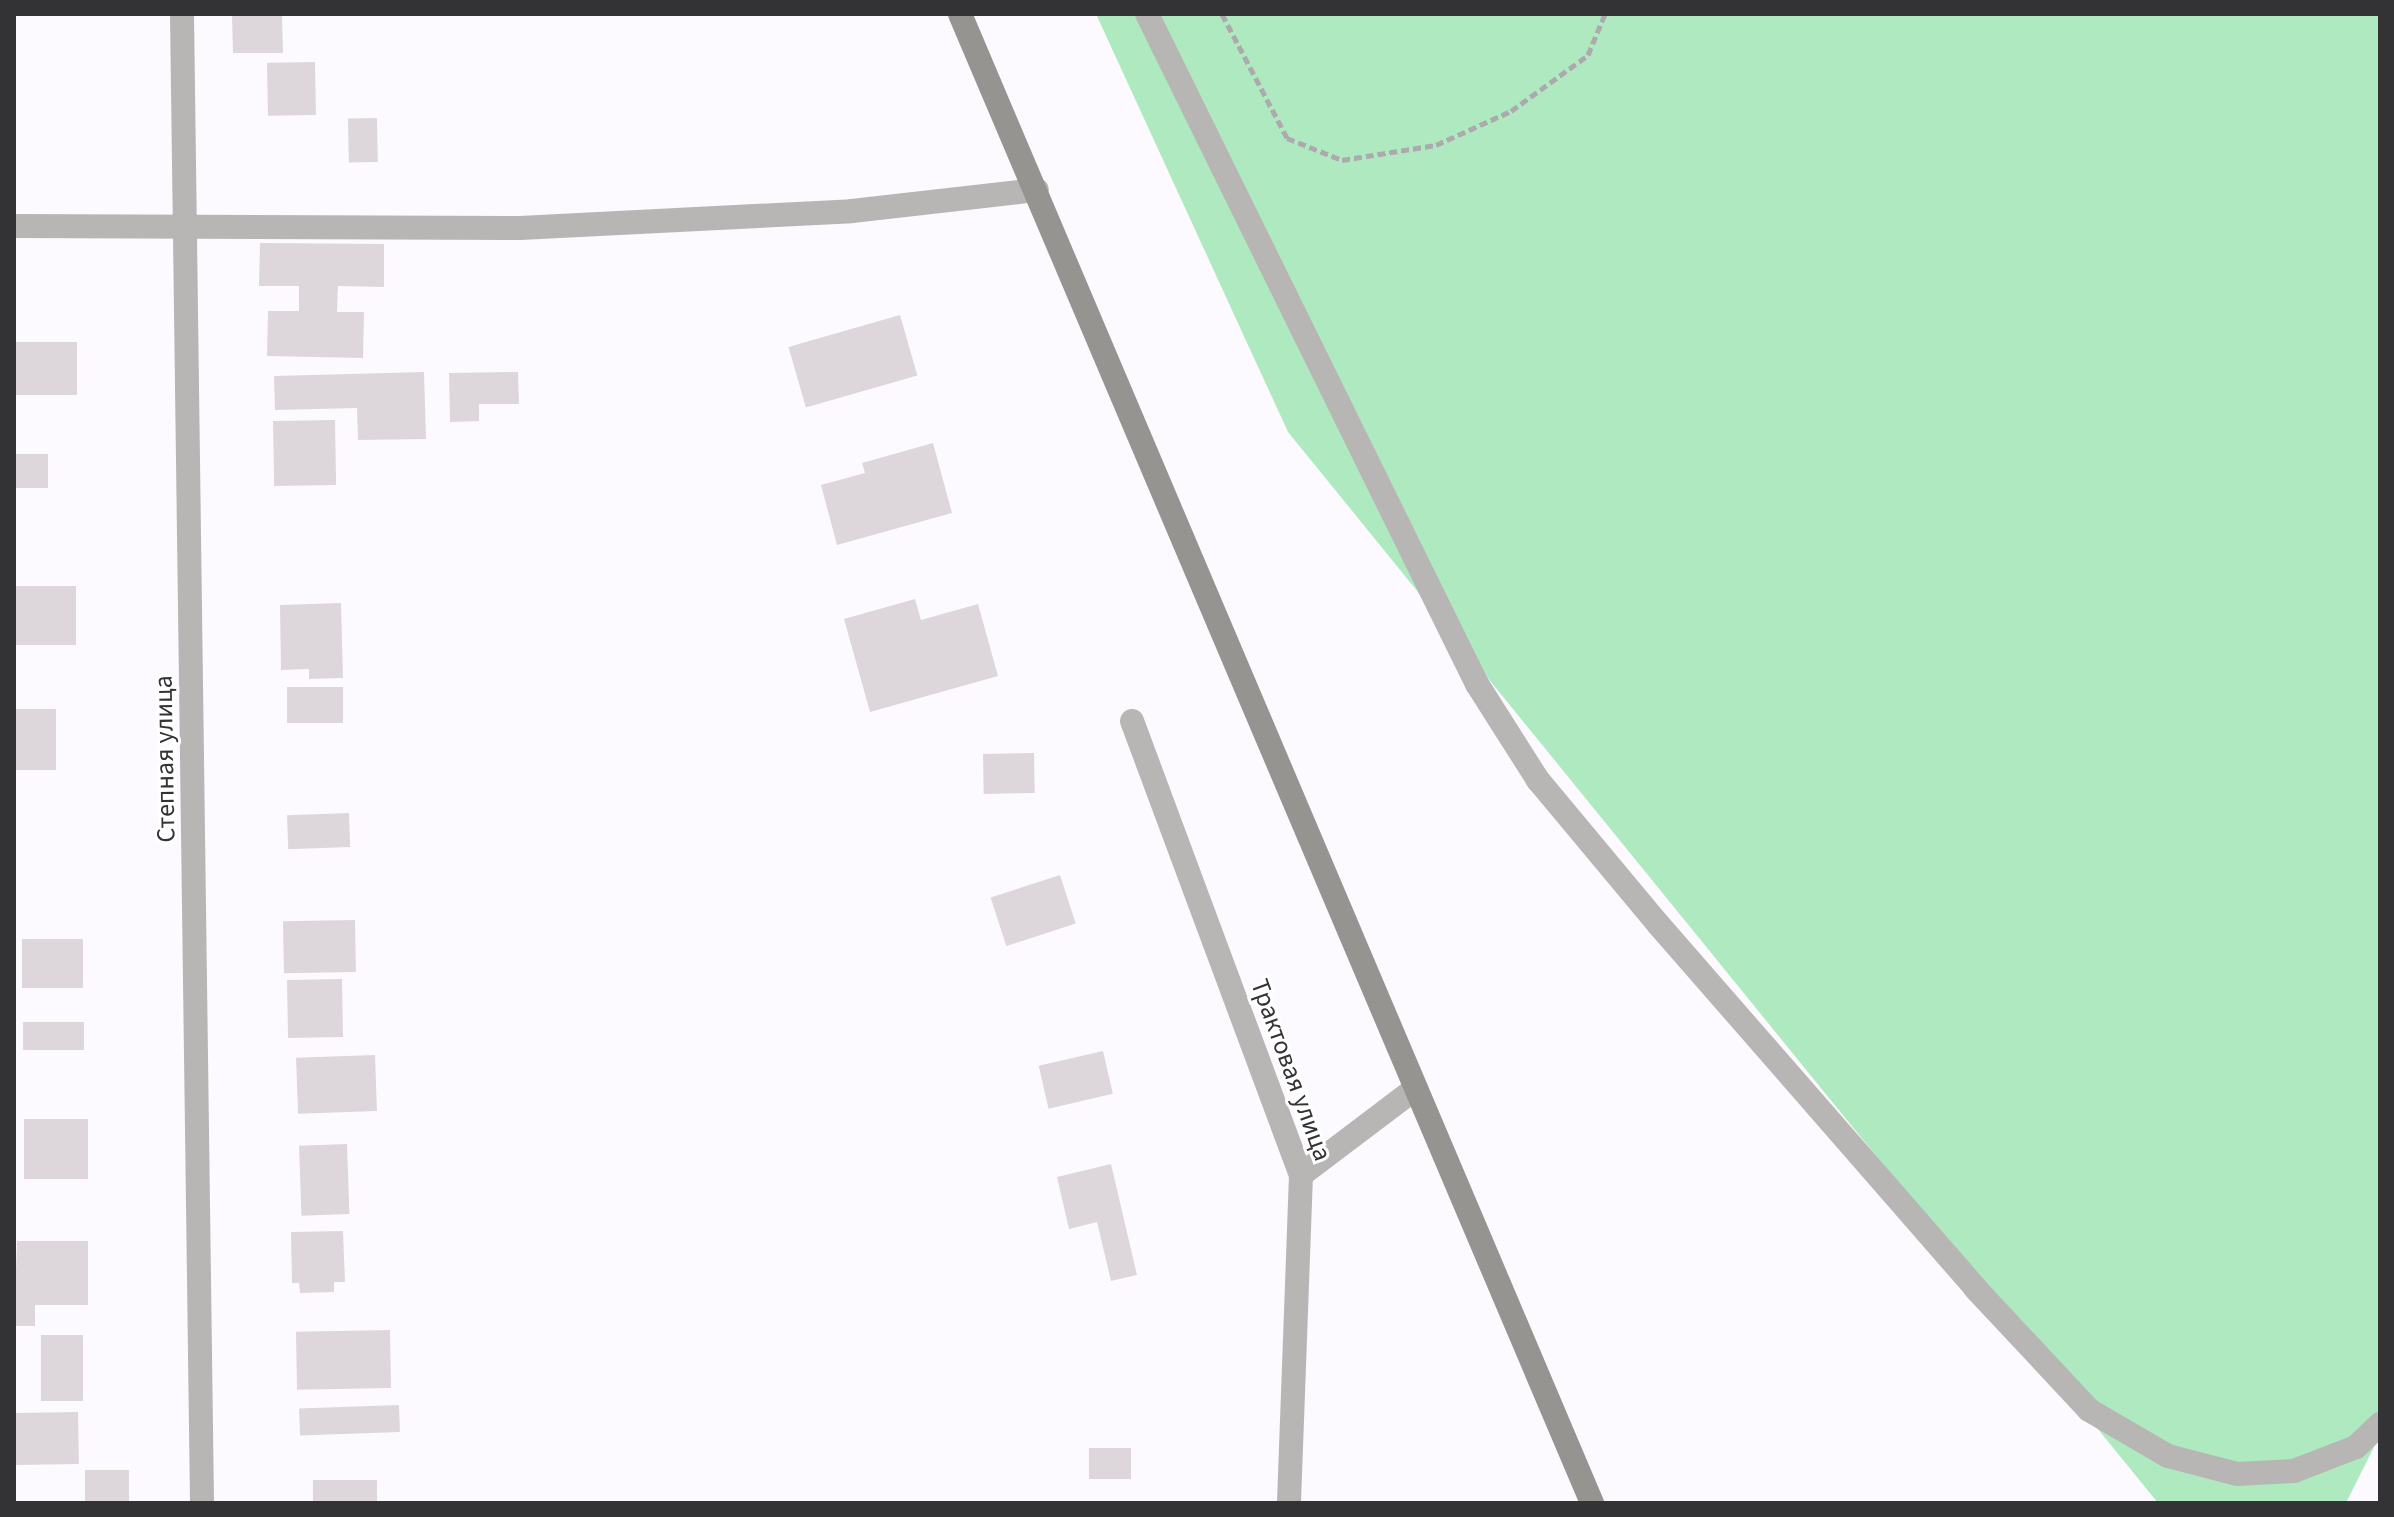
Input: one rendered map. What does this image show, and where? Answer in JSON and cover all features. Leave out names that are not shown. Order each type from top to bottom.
[{"type":"main road","points":[[960,14],[1592,1503]]},
{"type":"street","name":"Степная улица","points":[[182,14],[202,1503]]},
{"type":"street","points":[[1147,14],[1477,684],[1538,780],[1658,924],[1975,1288],[2089,1410],[2168,1456],[2237,1474],[2294,1471],[2356,1447],[2380,1424]]},
{"type":"street","points":[[14,226],[520,228],[852,211],[1037,190]]},
{"type":"street","name":"Трактовая улица","points":[[1132,721],[1301,1175],[1289,1503]]},
{"type":"street","points":[[1301,1175],[1416,1088]]},
{"type":"path","points":[[1222,14],[1287,138],[1342,160],[1436,145],[1511,111],[1588,55],[1605,14]]},
{"type":"green space","points":[[1096,14],[2380,14],[2380,1435],[2346,1503],[2158,1503],[1288,432]]},
{"type":"building","points":[[282,14],[283,53],[233,53],[232,15]]},
{"type":"building","points":[[315,62],[316,115],[268,116],[267,63]]},
{"type":"building","points":[[377,118],[378,162],[349,162],[348,119]]},
{"type":"building","points":[[260,243],[384,244],[384,287],[338,286],[337,312],[364,312],[363,358],[267,356],[268,311],[299,311],[299,286],[259,286]]},
{"type":"building","points":[[900,315],[917,376],[806,408],[788,347]]},
{"type":"building","points":[[14,342],[77,342],[77,395],[14,395]]},
{"type":"building","points":[[424,372],[426,439],[358,440],[357,408],[275,410],[274,376]]},
{"type":"building","points":[[518,372],[519,404],[479,404],[479,421],[450,422],[449,373]]},
{"type":"building","points":[[335,420],[336,485],[274,486],[273,421]]},
{"type":"building","points":[[933,443],[952,513],[837,545],[821,485],[865,473],[862,463]]},
{"type":"building","points":[[14,454],[48,454],[48,488],[14,488]]},
{"type":"building","points":[[14,586],[76,586],[76,645],[14,645]]},
{"type":"building","points":[[915,599],[921,620],[978,604],[998,676],[870,712],[844,619]]},
{"type":"building","points":[[341,603],[343,678],[309,679],[309,669],[281,670],[280,605]]},
{"type":"building","points":[[287,687],[343,687],[343,723],[287,723]]},
{"type":"building","points":[[14,709],[56,709],[56,770],[14,770]]},
{"type":"building","points":[[1034,753],[1035,793],[984,794],[983,754]]},
{"type":"building","points":[[349,813],[350,847],[288,849],[287,815]]},
{"type":"building","points":[[1060,875],[1076,924],[1006,946],[991,898]]},
{"type":"building","points":[[355,920],[356,972],[284,973],[283,921]]},
{"type":"building","points":[[22,939],[83,939],[83,988],[22,988]]},
{"type":"building","points":[[342,979],[343,1037],[288,1038],[287,980]]},
{"type":"building","points":[[23,1022],[84,1022],[84,1050],[23,1050]]},
{"type":"building","points":[[1103,1051],[1113,1094],[1049,1109],[1039,1066]]},
{"type":"building","points":[[375,1055],[377,1111],[298,1114],[296,1058]]},
{"type":"building","points":[[24,1119],[88,1119],[88,1179],[24,1179]]},
{"type":"building","points":[[347,1144],[349,1214],[301,1216],[299,1146]]},
{"type":"building","points":[[1111,1164],[1137,1275],[1111,1281],[1097,1222],[1069,1229],[1057,1177]]},
{"type":"building","points":[[343,1231],[345,1282],[334,1282],[334,1292],[300,1293],[299,1283],[292,1283],[291,1232]]},
{"type":"building","points":[[17,1241],[88,1241],[88,1305],[35,1305],[35,1326],[14,1326]]},
{"type":"building","points":[[390,1330],[391,1388],[297,1390],[296,1332]]},
{"type":"building","points":[[41,1335],[83,1335],[83,1401],[41,1401]]},
{"type":"building","points":[[399,1405],[400,1432],[300,1435],[299,1408]]},
{"type":"building","points":[[78,1412],[79,1464],[15,1465],[14,1413]]},
{"type":"building","points":[[1089,1448],[1131,1448],[1131,1479],[1089,1479]]},
{"type":"building","points":[[85,1470],[129,1470],[129,1503],[85,1503]]},
{"type":"building","points":[[313,1480],[377,1480],[377,1503],[313,1503]]}]
